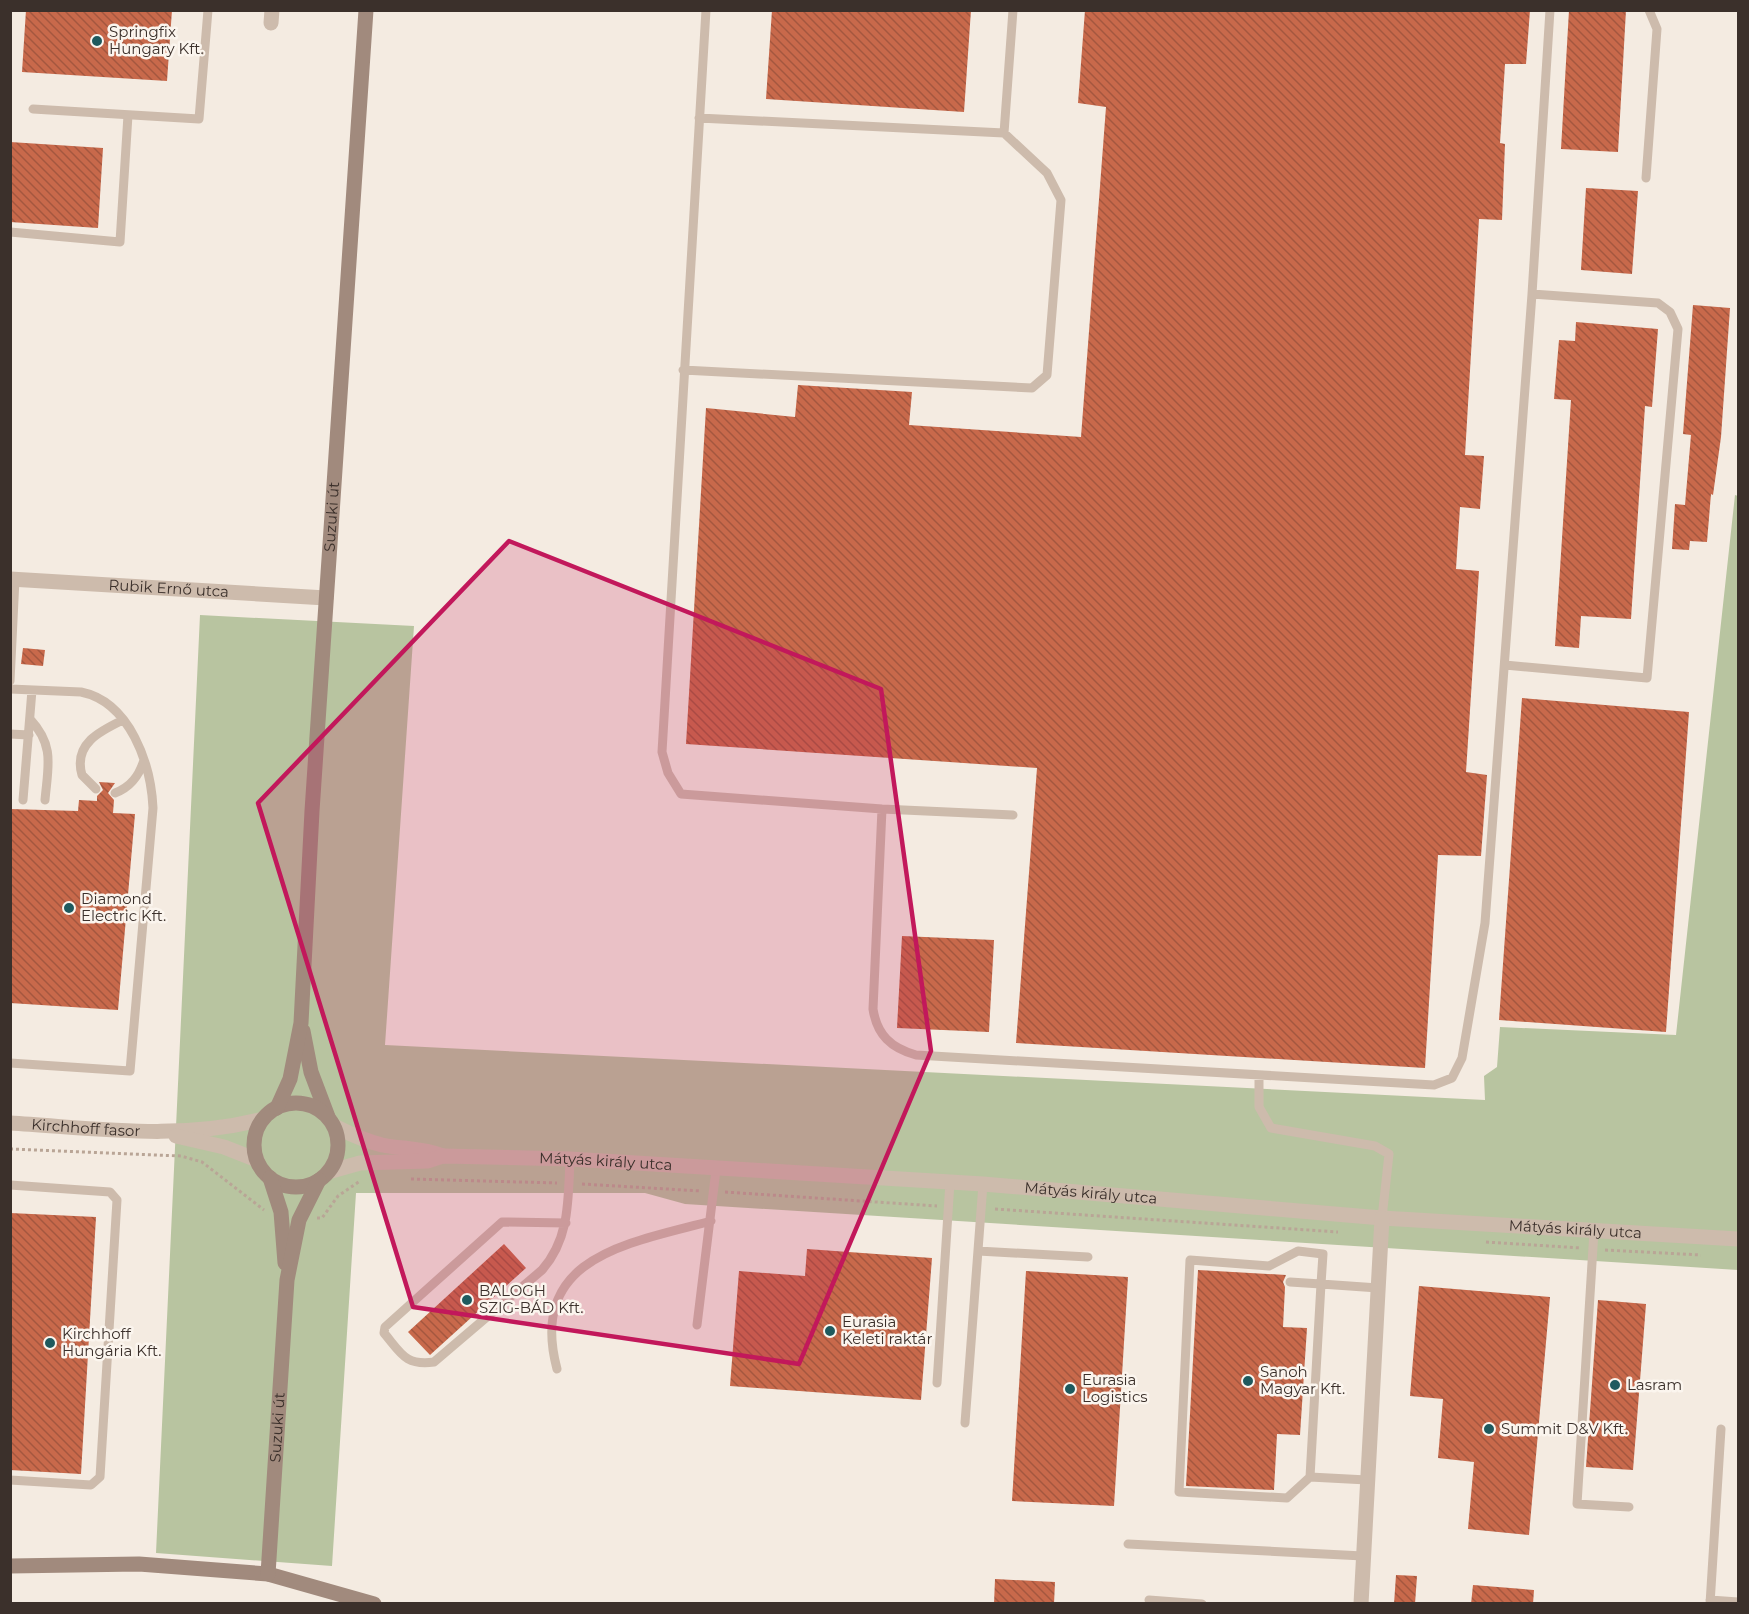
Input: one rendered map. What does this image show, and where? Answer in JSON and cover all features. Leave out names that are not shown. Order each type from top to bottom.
[{"type":"main road","name":"Suzuki út","points":[[301,1023],[326,598],[366,10]]},
{"type":"main road","points":[[276,1108],[290,1079],[301,1023]]},
{"type":"main road","points":[[287,1280],[300,1217],[338,1151],[331,1122],[311,1072],[301,1023]]},
{"type":"main road","points":[[287,1280],[282,1216],[270,1178],[257,1160],[255,1138],[263,1119],[276,1108],[289,1103],[303,1103],[316,1108],[331,1122]]},
{"type":"main road","points":[[270,1178],[293,1187],[306,1186],[323,1176]]},
{"type":"main road","name":"Suzuki út","points":[[268,1574],[287,1280]]},
{"type":"main road","points":[[10,1566],[139,1564],[268,1574],[374,1604]]},
{"type":"street","name":"Rubik Ernő utca","points":[[13,579],[326,598]]},
{"type":"street","name":"Kirchhoff fasor","points":[[10,1123],[161,1133],[230,1128],[263,1119]]},
{"type":"street","name":"Mátyás király utca","points":[[331,1122],[360,1138],[382,1144],[429,1150],[443,1156]]},
{"type":"street","name":"Kirchhoff fasor","points":[[161,1133],[224,1148],[257,1160]]},
{"type":"street","name":"Mátyás király utca","points":[[323,1176],[360,1163],[428,1161],[443,1156],[570,1159],[716,1170],[982,1184],[1382,1218],[1738,1239]]},
{"type":"street","points":[[1361,1604],[1382,1218]]},
{"type":"lane","points":[[33,109],[199,119],[208,10]]},
{"type":"lane","points":[[706,10],[662,752],[668,773],[681,794],[882,809],[1014,815]]},
{"type":"lane","points":[[1004,133],[1013,10]]},
{"type":"lane","points":[[882,809],[873,1008],[879,1031],[893,1046],[916,1055],[1259,1077],[1434,1085],[1452,1078],[1458,1069],[1485,923],[1532,294],[1550,10]]},
{"type":"lane","points":[[1646,178],[1657,29],[1649,10]]},
{"type":"lane","points":[[10,232],[120,242],[128,115]]},
{"type":"lane","points":[[683,370],[1032,388],[1047,375],[1061,200],[1047,173],[1004,133],[699,118]]},
{"type":"lane","points":[[1505,665],[1647,678],[1678,329],[1670,312],[1658,303],[1532,294]]},
{"type":"lane","points":[[10,681],[13,579]]},
{"type":"lane","points":[[10,689],[92,694],[112,706],[123,720],[144,760],[152,792],[153,808],[130,1071],[10,1064]]},
{"type":"lane","points":[[23,800],[32,690]]},
{"type":"lane","points":[[30,719],[41,732],[49,756],[45,800]]},
{"type":"lane","points":[[96,789],[82,775],[82,752],[94,736],[123,720]]},
{"type":"lane","points":[[10,734],[28,735]]},
{"type":"lane","points":[[115,793],[130,786],[144,760]]},
{"type":"lane","points":[[1259,1077],[1259,1107],[1271,1128],[1375,1146],[1389,1155],[1382,1218]]},
{"type":"lane","points":[[566,1224],[502,1222],[385,1327],[384,1333],[405,1358],[416,1364],[434,1362],[542,1270],[558,1248],[566,1224],[570,1159]]},
{"type":"lane","points":[[697,1325],[716,1170]]},
{"type":"lane","points":[[937,1383],[950,1182]]},
{"type":"lane","points":[[965,1423],[982,1184]]},
{"type":"lane","points":[[10,1185],[111,1192],[117,1200],[100,1477],[92,1485],[10,1480]]},
{"type":"lane","points":[[557,1369],[550,1337],[552,1322],[560,1294],[576,1271],[595,1258],[622,1245],[711,1221]]},
{"type":"lane","points":[[1594,1231],[1577,1503],[1629,1507]]},
{"type":"lane","points":[[978,1251],[1088,1257]]},
{"type":"lane","points":[[1298,1251],[1323,1254],[1321,1284],[1310,1477],[1287,1498],[1179,1492],[1190,1260],[1269,1266],[1298,1251]]},
{"type":"lane","points":[[1290,1282],[1378,1288]]},
{"type":"lane","points":[[1721,1429],[1710,1602],[1738,1602]]},
{"type":"lane","points":[[1310,1477],[1367,1480]]},
{"type":"lane","points":[[1128,1544],[1363,1556]]},
{"type":"lane","points":[[1149,1600],[1202,1604]]},
{"type":"path","points":[[10,1149],[181,1156],[202,1162],[270,1215],[282,1216]]},
{"type":"path","points":[[300,1217],[322,1218],[338,1196],[364,1178]]},
{"type":"path","points":[[410,1179],[569,1183],[948,1207]]},
{"type":"path","points":[[981,1208],[1346,1233]]},
{"type":"path","points":[[1475,1242],[1705,1255]]},
{"type":"highlighted area","points":[[509,541],[881,689],[931,1051],[799,1364],[413,1307],[258,803]]},
{"type":"green space","points":[[1735,495],[1738,496],[1738,1270],[685,1204],[645,1193],[356,1193],[332,1566],[156,1553],[200,615],[414,626],[385,1045],[1485,1100],[1484,1076],[1497,1067],[1500,1027],[1676,1035]]},
{"type":"building","name":"Springfix Hungary Kft.","points":[[26,10],[172,10],[167,81],[22,72]]},
{"type":"building","points":[[772,10],[971,10],[964,112],[766,99]]},
{"type":"building","points":[[1085,10],[1530,10],[1526,64],[1505,64],[1500,143],[1505,144],[1502,220],[1479,219],[1465,455],[1484,456],[1480,509],[1460,507],[1456,569],[1479,571],[1466,772],[1487,775],[1481,856],[1438,855],[1425,1068],[1016,1043],[1037,768],[686,744],[706,408],[795,417],[798,385],[912,392],[909,425],[1081,437],[1106,107],[1078,103]]},
{"type":"building","points":[[1569,10],[1626,10],[1618,152],[1561,149]]},
{"type":"building","points":[[10,142],[103,148],[98,228],[10,222]]},
{"type":"building","points":[[1586,188],[1638,191],[1632,274],[1581,270]]},
{"type":"building","points":[[1693,305],[1730,308],[1721,437],[1713,495],[1711,494],[1707,542],[1690,541],[1689,550],[1672,549],[1675,504],[1685,505],[1691,435],[1683,434]]},
{"type":"building","points":[[1576,322],[1658,329],[1652,407],[1645,406],[1631,619],[1581,616],[1579,648],[1555,646],[1571,400],[1554,399],[1559,340],[1575,341]]},
{"type":"building","points":[[23,648],[45,650],[43,666],[21,664]]},
{"type":"building","points":[[1522,698],[1689,712],[1666,1032],[1499,1020]]},
{"type":"building","name":"Diamond Electric Kft.","points":[[99,782],[115,783],[108,793],[114,800],[113,813],[135,814],[118,1010],[10,1003],[10,809],[78,811],[79,800],[97,801],[97,796],[103,790]]},
{"type":"building","points":[[902,936],[994,940],[989,1032],[897,1028]]},
{"type":"building","name":"Kirchhoff Hungária Kft.","points":[[10,1213],[96,1217],[81,1474],[10,1470]]},
{"type":"building","name":"BALOGH SZIG-BÁD Kft.","points":[[504,1244],[526,1268],[430,1355],[408,1332]]},
{"type":"building","name":"Eurasia Keleti raktár","points":[[807,1249],[932,1258],[921,1400],[730,1386],[739,1271],[805,1276]]},
{"type":"building","name":"Sanoh Magyar Kft.","points":[[1198,1270],[1286,1275],[1283,1282],[1285,1287],[1283,1327],[1307,1328],[1300,1435],[1277,1434],[1274,1490],[1186,1486]]},
{"type":"building","name":"Eurasia Logistics","points":[[1026,1271],[1128,1277],[1114,1506],[1012,1501]]},
{"type":"building","name":"Summit D&V Kft.","points":[[1419,1286],[1550,1297],[1529,1535],[1468,1529],[1474,1462],[1438,1458],[1443,1399],[1410,1396]]},
{"type":"building","name":"Lasram","points":[[1598,1300],[1646,1304],[1633,1470],[1586,1467]]},
{"type":"building","points":[[1396,1575],[1417,1576],[1415,1604],[1394,1604]]},
{"type":"building","points":[[995,1579],[1055,1582],[1054,1604],[994,1604]]},
{"type":"building","points":[[1473,1585],[1534,1590],[1533,1604],[1471,1604]]},
{"type":"place","name":"Springfix Hungary Kft.","points":[[97,41]]},
{"type":"place","name":"Diamond Electric Kft.","points":[[69,908]]},
{"type":"place","name":"BALOGH SZIG-BÁD Kft.","points":[[467,1300]]},
{"type":"place","name":"Eurasia Keleti raktár","points":[[830,1331]]},
{"type":"place","name":"Kirchhoff Hungária Kft.","points":[[50,1343]]},
{"type":"place","name":"Sanoh Magyar Kft.","points":[[1248,1381]]},
{"type":"place","name":"Lasram","points":[[1615,1385]]},
{"type":"place","name":"Eurasia Logistics","points":[[1070,1389]]},
{"type":"place","name":"Summit D&V Kft.","points":[[1489,1429]]}]
